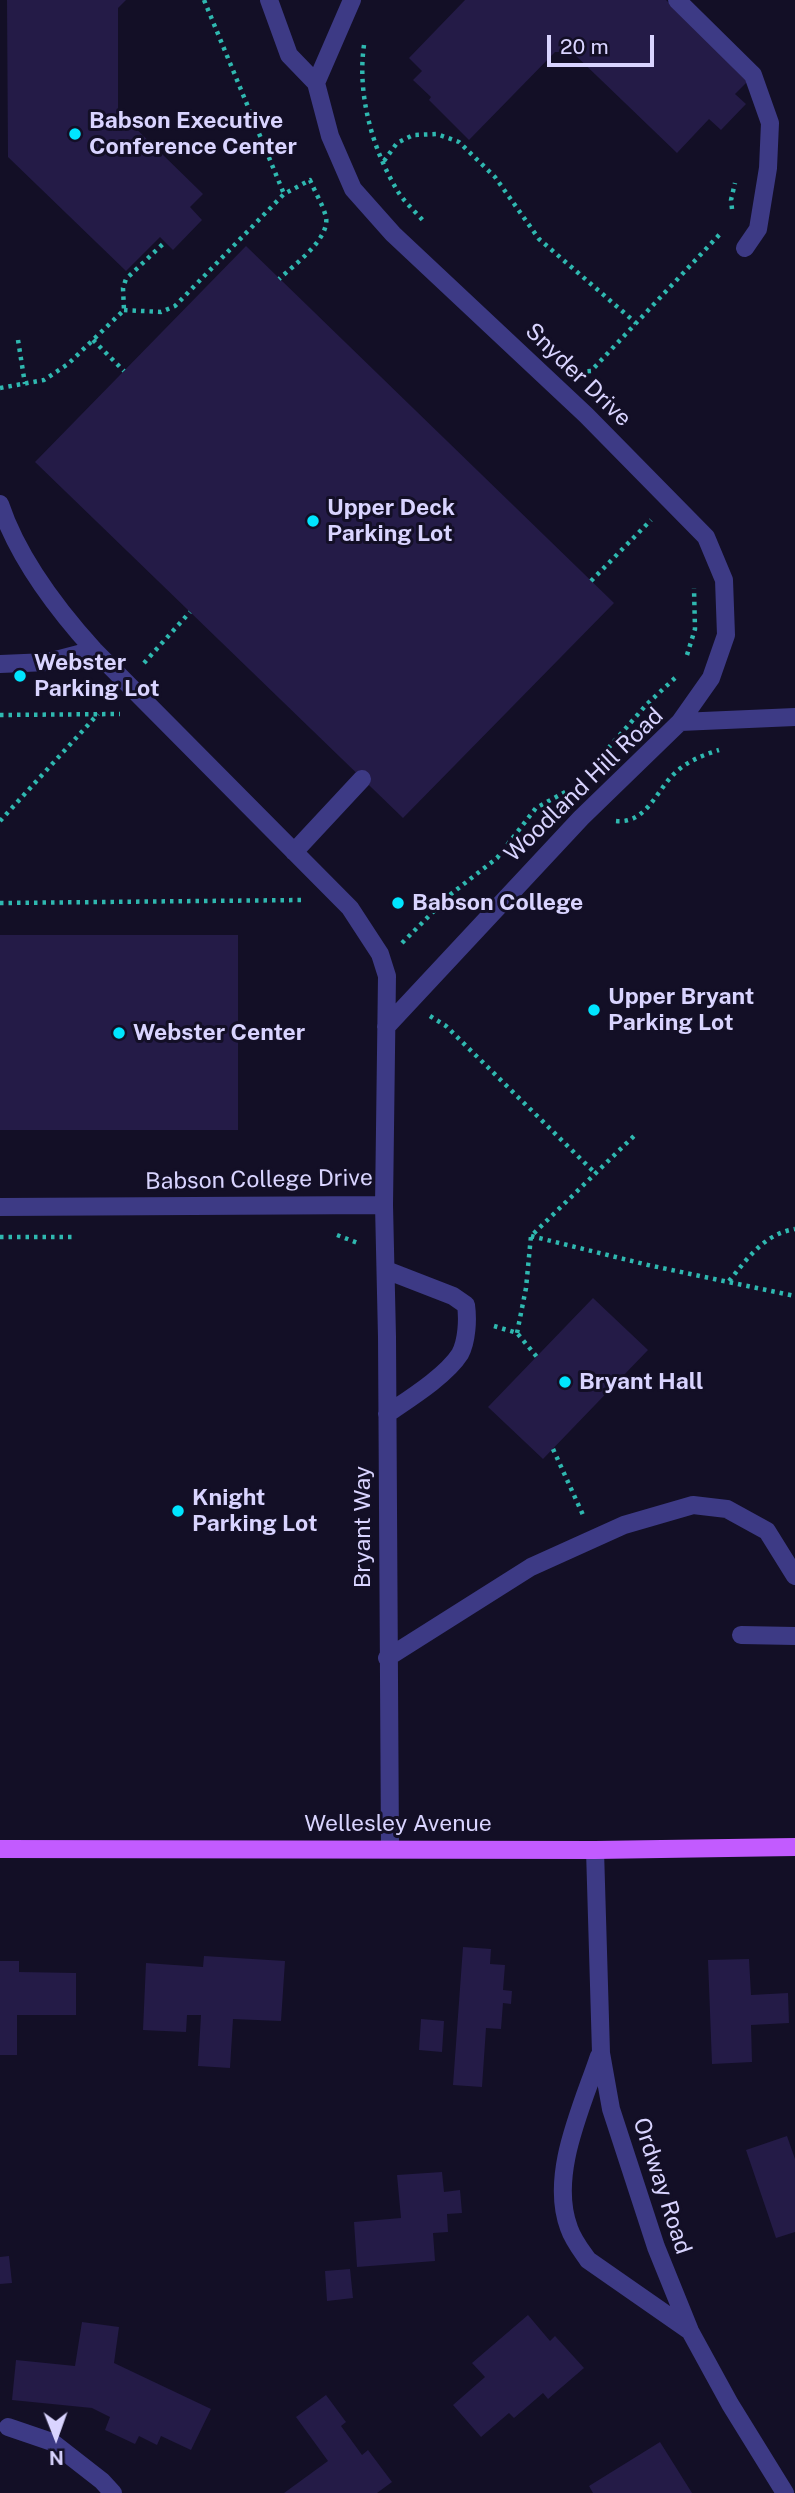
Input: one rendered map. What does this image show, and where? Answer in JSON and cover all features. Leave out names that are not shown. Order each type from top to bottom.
[{"type":"main road","name":"Wellesley Avenue","points":[[0,1850],[595,1850],[795,1847]]},
{"type":"street","name":"Snyder Drive","points":[[269,0],[289,55],[316,83],[330,136],[353,189],[393,234],[586,415],[706,537],[724,580],[726,635],[711,678],[680,722]]},
{"type":"street","points":[[316,83],[352,0]]},
{"type":"street","points":[[677,0],[753,75],[770,123],[768,168],[758,229],[745,248]]},
{"type":"street","points":[[2,514],[37,576],[68,621],[350,908],[380,954]]},
{"type":"street","points":[[0,664],[48,662],[94,650]]},
{"type":"street","name":"Woodland Hill Road","points":[[386,1027],[581,818],[680,722],[795,717]]},
{"type":"street","points":[[294,852],[362,779]]},
{"type":"street","name":"Babson College Drive","points":[[0,1207],[384,1205],[387,976],[380,954]]},
{"type":"street","name":"Bryant Way","points":[[384,1205],[390,1849]]},
{"type":"street","points":[[385,1263],[453,1296],[466,1305],[468,1319],[460,1353],[431,1384],[387,1414]]},
{"type":"street","points":[[387,1658],[531,1567],[624,1525],[693,1505],[727,1509],[767,1531],[795,1576]]},
{"type":"street","points":[[741,1635],[795,1636]]},
{"type":"street","name":"Ordway Road","points":[[595,1850],[600,2053],[611,2109],[656,2247],[690,2331],[752,2443],[785,2493]]},
{"type":"street","name":"Ordway Road","points":[[600,2053],[568,2149],[564,2171],[564,2209],[568,2228],[588,2260],[690,2331]]},
{"type":"street","points":[[8,2427],[52,2442],[102,2481],[113,2493]]},
{"type":"path","points":[[204,0],[284,194]]},
{"type":"path","points":[[364,42],[364,99],[376,145],[398,191],[428,227]]},
{"type":"path","points":[[384,162],[397,143],[413,135],[437,134],[459,142],[495,177],[539,239],[636,323]]},
{"type":"path","points":[[733,220],[731,200],[739,174]]},
{"type":"path","points":[[0,388],[44,380],[68,364],[124,310],[161,312],[175,306],[284,194],[310,180],[325,215],[326,225],[322,237],[279,279]]},
{"type":"path","points":[[576,372],[591,371],[724,229]]},
{"type":"path","points":[[124,310],[123,288],[127,279],[165,242]]},
{"type":"path","points":[[18,340],[25,384]]},
{"type":"path","points":[[93,340],[124,371]]},
{"type":"path","points":[[591,581],[654,517]]},
{"type":"path","points":[[686,660],[695,629],[694,583]]},
{"type":"path","points":[[136,672],[190,612]]},
{"type":"path","points":[[589,769],[648,704],[683,671]]},
{"type":"path","points":[[0,715],[124,713]]},
{"type":"path","points":[[0,821],[98,714]]},
{"type":"path","points":[[536,808],[581,818],[624,822],[637,818],[675,773],[697,758],[724,748]]},
{"type":"path","points":[[380,954],[400,945],[451,894],[497,858],[536,808],[573,788]]},
{"type":"path","points":[[0,903],[308,900]]},
{"type":"path","points":[[410,1001],[446,1027],[595,1173]]},
{"type":"path","points":[[517,1333],[526,1289],[531,1236],[637,1133]]},
{"type":"path","points":[[729,1281],[756,1248],[781,1231],[795,1229]]},
{"type":"path","points":[[328,1235],[341,1235],[385,1263]]},
{"type":"path","points":[[531,1236],[648,1265],[795,1296]]},
{"type":"path","points":[[0,1237],[82,1237]]},
{"type":"path","points":[[468,1319],[517,1333],[537,1357]]},
{"type":"path","points":[[553,1449],[593,1538]]},
{"type":"building","name":"Babson Executive Conference Center","points":[[7,0],[126,0],[118,8],[118,111],[203,194],[190,207],[202,220],[173,250],[160,237],[126,271],[8,157]]},
{"type":"building","points":[[465,0],[666,0],[749,80],[735,94],[746,104],[721,130],[709,119],[677,153],[572,52],[555,52],[469,140],[413,80],[422,71],[409,58]]},
{"type":"building","name":"Upper Deck Parking Lot","points":[[246,246],[614,603],[403,818],[35,462]]},
{"type":"building","name":"Webster Center","points":[[0,935],[238,935],[238,1130],[0,1130]]},
{"type":"building","name":"Bryant Hall","points":[[593,1298],[648,1350],[543,1459],[488,1407]]},
{"type":"building","points":[[463,1947],[491,1949],[490,1964],[505,1965],[503,1990],[512,1991],[511,2004],[503,2003],[501,2029],[486,2028],[482,2087],[453,2085]]},
{"type":"building","points":[[204,1956],[285,1961],[281,2021],[233,2019],[230,2068],[198,2066],[201,2015],[187,2015],[186,2032],[143,2030],[146,1963],[203,1967]]},
{"type":"building","points":[[749,1959],[751,1995],[788,1993],[789,2023],[751,2025],[752,2062],[712,2064],[708,1960]]},
{"type":"building","points":[[0,1961],[19,1961],[19,1972],[76,1973],[76,2015],[17,2015],[17,2055],[0,2055]]},
{"type":"building","points":[[421,2019],[444,2021],[442,2052],[419,2050]]},
{"type":"building","points":[[787,2136],[795,2159],[795,2232],[776,2238],[746,2150]]},
{"type":"building","points":[[442,2172],[444,2192],[460,2190],[462,2213],[447,2214],[448,2232],[433,2233],[435,2261],[357,2267],[354,2222],[401,2218],[397,2175]]},
{"type":"building","points":[[9,2256],[12,2283],[0,2284],[0,2257]]},
{"type":"building","points":[[350,2269],[353,2298],[327,2301],[325,2271]]},
{"type":"building","points":[[528,2315],[550,2341],[555,2336],[584,2368],[548,2399],[543,2393],[514,2418],[509,2413],[481,2437],[453,2405],[485,2377],[472,2363]]},
{"type":"building","points":[[82,2322],[119,2327],[114,2363],[211,2409],[191,2450],[161,2436],[157,2445],[139,2436],[135,2444],[105,2430],[110,2417],[92,2408],[12,2400],[16,2360],[75,2366]]},
{"type":"building","points":[[326,2395],[346,2422],[341,2426],[362,2455],[368,2450],[392,2482],[377,2493],[284,2493],[328,2461],[296,2417]]},
{"type":"building","points":[[660,2442],[692,2493],[593,2493],[589,2486]]},
{"type":"place","name":"Babson Executive Conference Center","points":[[75,134]]},
{"type":"place","name":"Upper Deck Parking Lot","points":[[313,521]]},
{"type":"place","name":"Webster Parking Lot","points":[[20,676]]},
{"type":"place","name":"Babson College","points":[[398,903]]},
{"type":"place","name":"Upper Bryant Parking Lot","points":[[594,1010]]},
{"type":"place","name":"Webster Center","points":[[119,1033]]},
{"type":"place","name":"Bryant Hall","points":[[565,1382]]},
{"type":"place","name":"Knight Parking Lot","points":[[178,1511]]}]
